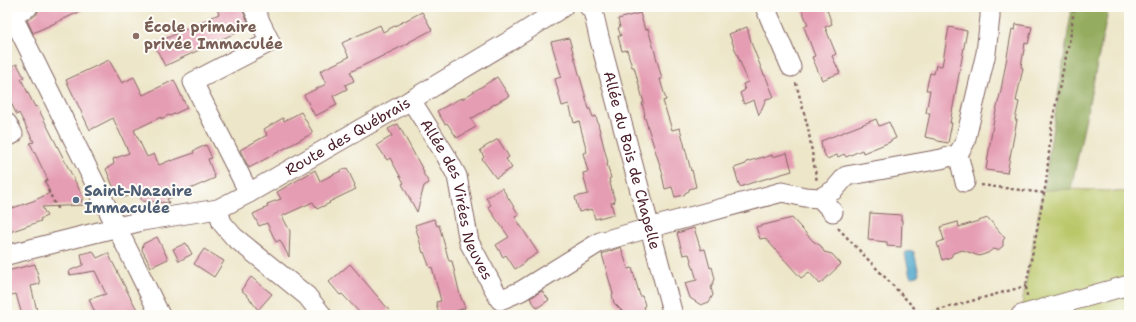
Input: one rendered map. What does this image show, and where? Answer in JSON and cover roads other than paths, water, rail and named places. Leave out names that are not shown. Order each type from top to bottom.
[{"type":"street","points":[[249,193],[193,82],[270,42],[253,7]]},
{"type":"street","name":"Route des Québrais","points":[[7,255],[142,221],[218,209],[249,193],[411,100],[513,39],[563,7]]},
{"type":"street","points":[[765,7],[791,67]]},
{"type":"street","points":[[833,212],[820,198],[834,190],[846,176],[941,159],[958,154],[966,142],[986,53],[990,7]]},
{"type":"street","name":"Allée du Bois de Chapelle","points":[[594,8],[599,37],[673,315]]},
{"type":"street","points":[[16,9],[117,227],[155,313]]},
{"type":"street","name":"Allée des Virées Neuves","points":[[411,100],[457,176],[469,242],[500,307],[520,291],[600,242],[782,192],[805,198],[820,198]]},
{"type":"street","points":[[7,123],[13,134],[7,137]]},
{"type":"street","points":[[958,154],[965,182]]},
{"type":"street","points":[[218,209],[222,223],[234,237],[307,296],[322,315]]},
{"type":"street","points":[[1025,314],[1129,285]]},
{"type":"water","points":[[906,252],[914,252],[919,273],[918,276],[912,277],[910,276],[905,254]]},
{"type":"place","name":"École primaire privée Immaculée","points":[[136,36]]},
{"type":"place","name":"Saint-Nazaire Immaculée","points":[[76,200]]}]
